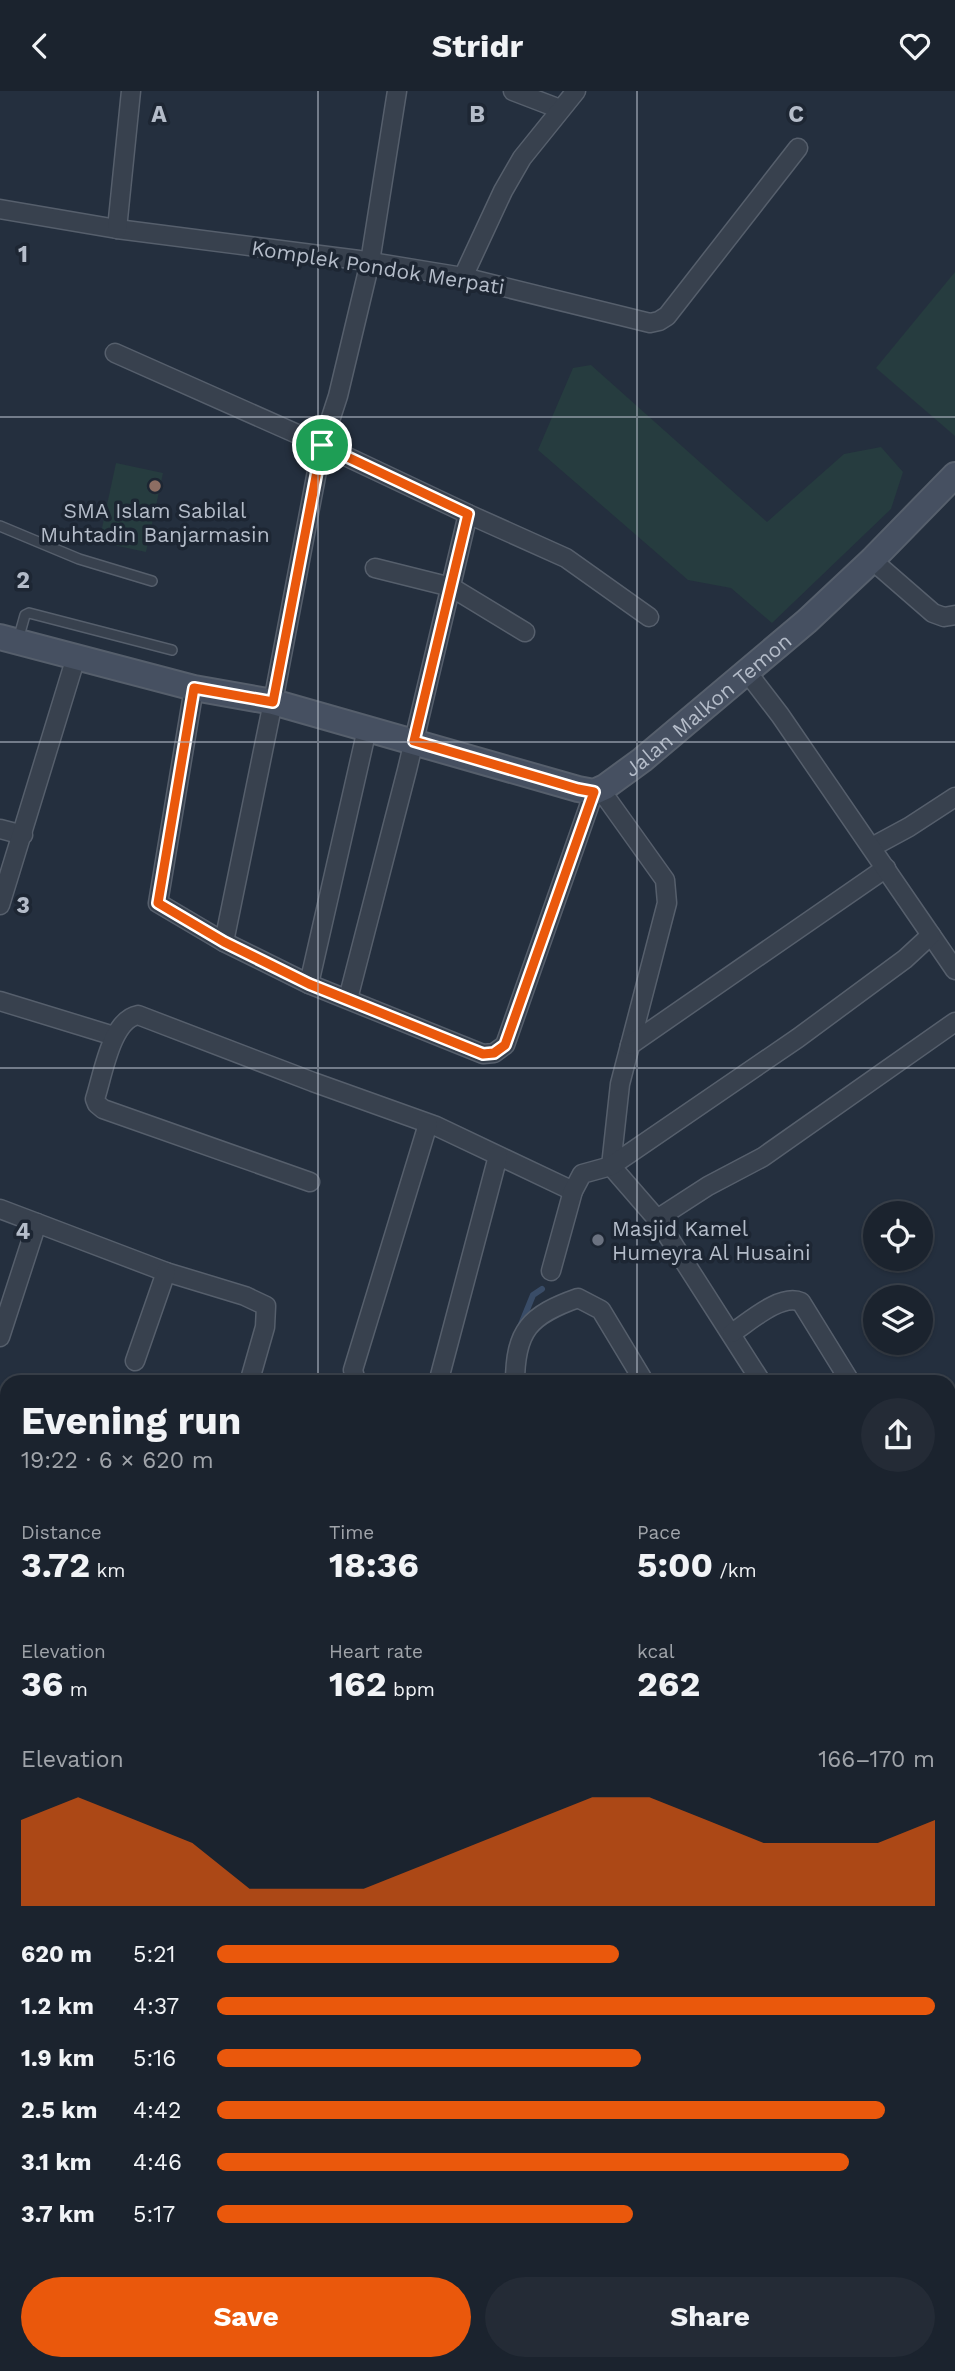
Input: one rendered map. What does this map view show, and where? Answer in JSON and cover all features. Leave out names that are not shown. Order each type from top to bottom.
[{"type":"street","points":[[117,229],[131,91]]},
{"type":"street","points":[[224,942],[322,445],[338,396],[370,262],[397,91]]},
{"type":"street","points":[[513,91],[560,109]]},
{"type":"street","points":[[463,277],[503,191],[522,158],[576,91]]},
{"type":"street","name":"Komplek Pondok Merpati","points":[[0,209],[117,229],[463,277],[650,323],[659,321],[673,308],[798,148]]},
{"type":"street","points":[[115,353],[566,558],[649,617]]},
{"type":"street","name":"Jalan Malkon Temon","points":[[597,791],[642,760],[807,621],[872,560],[955,475]]},
{"type":"street","points":[[348,999],[414,741],[468,514]]},
{"type":"street","points":[[872,560],[933,613],[944,617],[955,615]]},
{"type":"street","points":[[375,568],[451,587],[525,632]]},
{"type":"street","points":[[9,640],[194,688],[273,702],[578,789],[597,791],[665,880],[667,887],[667,903],[620,1084],[611,1166],[657,1219],[757,1375]]},
{"type":"street","points":[[0,905],[76,657]]},
{"type":"street","points":[[747,672],[872,847],[955,970]]},
{"type":"street","points":[[194,688],[158,903],[224,942],[309,984],[483,1054],[494,1053],[505,1045],[597,791]]},
{"type":"street","points":[[309,984],[367,729]]},
{"type":"street","points":[[872,847],[955,797]]},
{"type":"street","points":[[0,829],[23,835]]},
{"type":"street","points":[[630,1045],[886,869]]},
{"type":"street","points":[[551,1271],[573,1191],[582,1174],[611,1166],[798,1038],[905,959],[931,935]]},
{"type":"street","points":[[0,1002],[114,1036]]},
{"type":"street","points":[[310,1182],[103,1109],[97,1104],[95,1099],[114,1036],[124,1020],[138,1015],[428,1123],[573,1191]]},
{"type":"street","points":[[657,1219],[763,1157],[955,1022]]},
{"type":"street","points":[[354,1375],[353,1370],[428,1123]]},
{"type":"street","points":[[440,1375],[498,1156]]},
{"type":"street","points":[[0,1209],[166,1272],[245,1296],[266,1306],[264,1327],[251,1375]]},
{"type":"street","points":[[0,1337],[37,1223]]},
{"type":"street","points":[[135,1361],[166,1272]]},
{"type":"street","points":[[514,1375],[519,1345],[526,1329],[536,1317],[578,1298],[601,1310],[640,1375]]},
{"type":"street","points":[[732,1333],[781,1301],[794,1299],[801,1302],[846,1375]]},
{"type":"lane","points":[[0,526],[79,559],[152,581]]},
{"type":"lane","points":[[9,640],[29,613],[173,650]]},
{"type":"green space","points":[[955,272],[955,436],[876,368]]},
{"type":"green space","points":[[591,365],[767,522],[844,454],[881,447],[903,472],[891,509],[772,623],[731,588],[688,580],[538,450],[573,368]]},
{"type":"green space","points":[[116,463],[163,473],[146,552],[99,542]]},
{"type":"waterway","points":[[520,1327],[533,1295],[542,1289]]},
{"type":"place","name":"SMA Islam Sabilal Muhtadin Banjarmasin","points":[[155,486]]},
{"type":"place","name":"Masjid Kamel Humeyra Al Husaini","points":[[598,1240]]},
{"type":"route","points":[[322,445],[468,514],[414,741],[594,792],[505,1045],[494,1053],[483,1054],[309,984],[224,942],[158,903],[194,688],[273,702],[322,445]]}]
